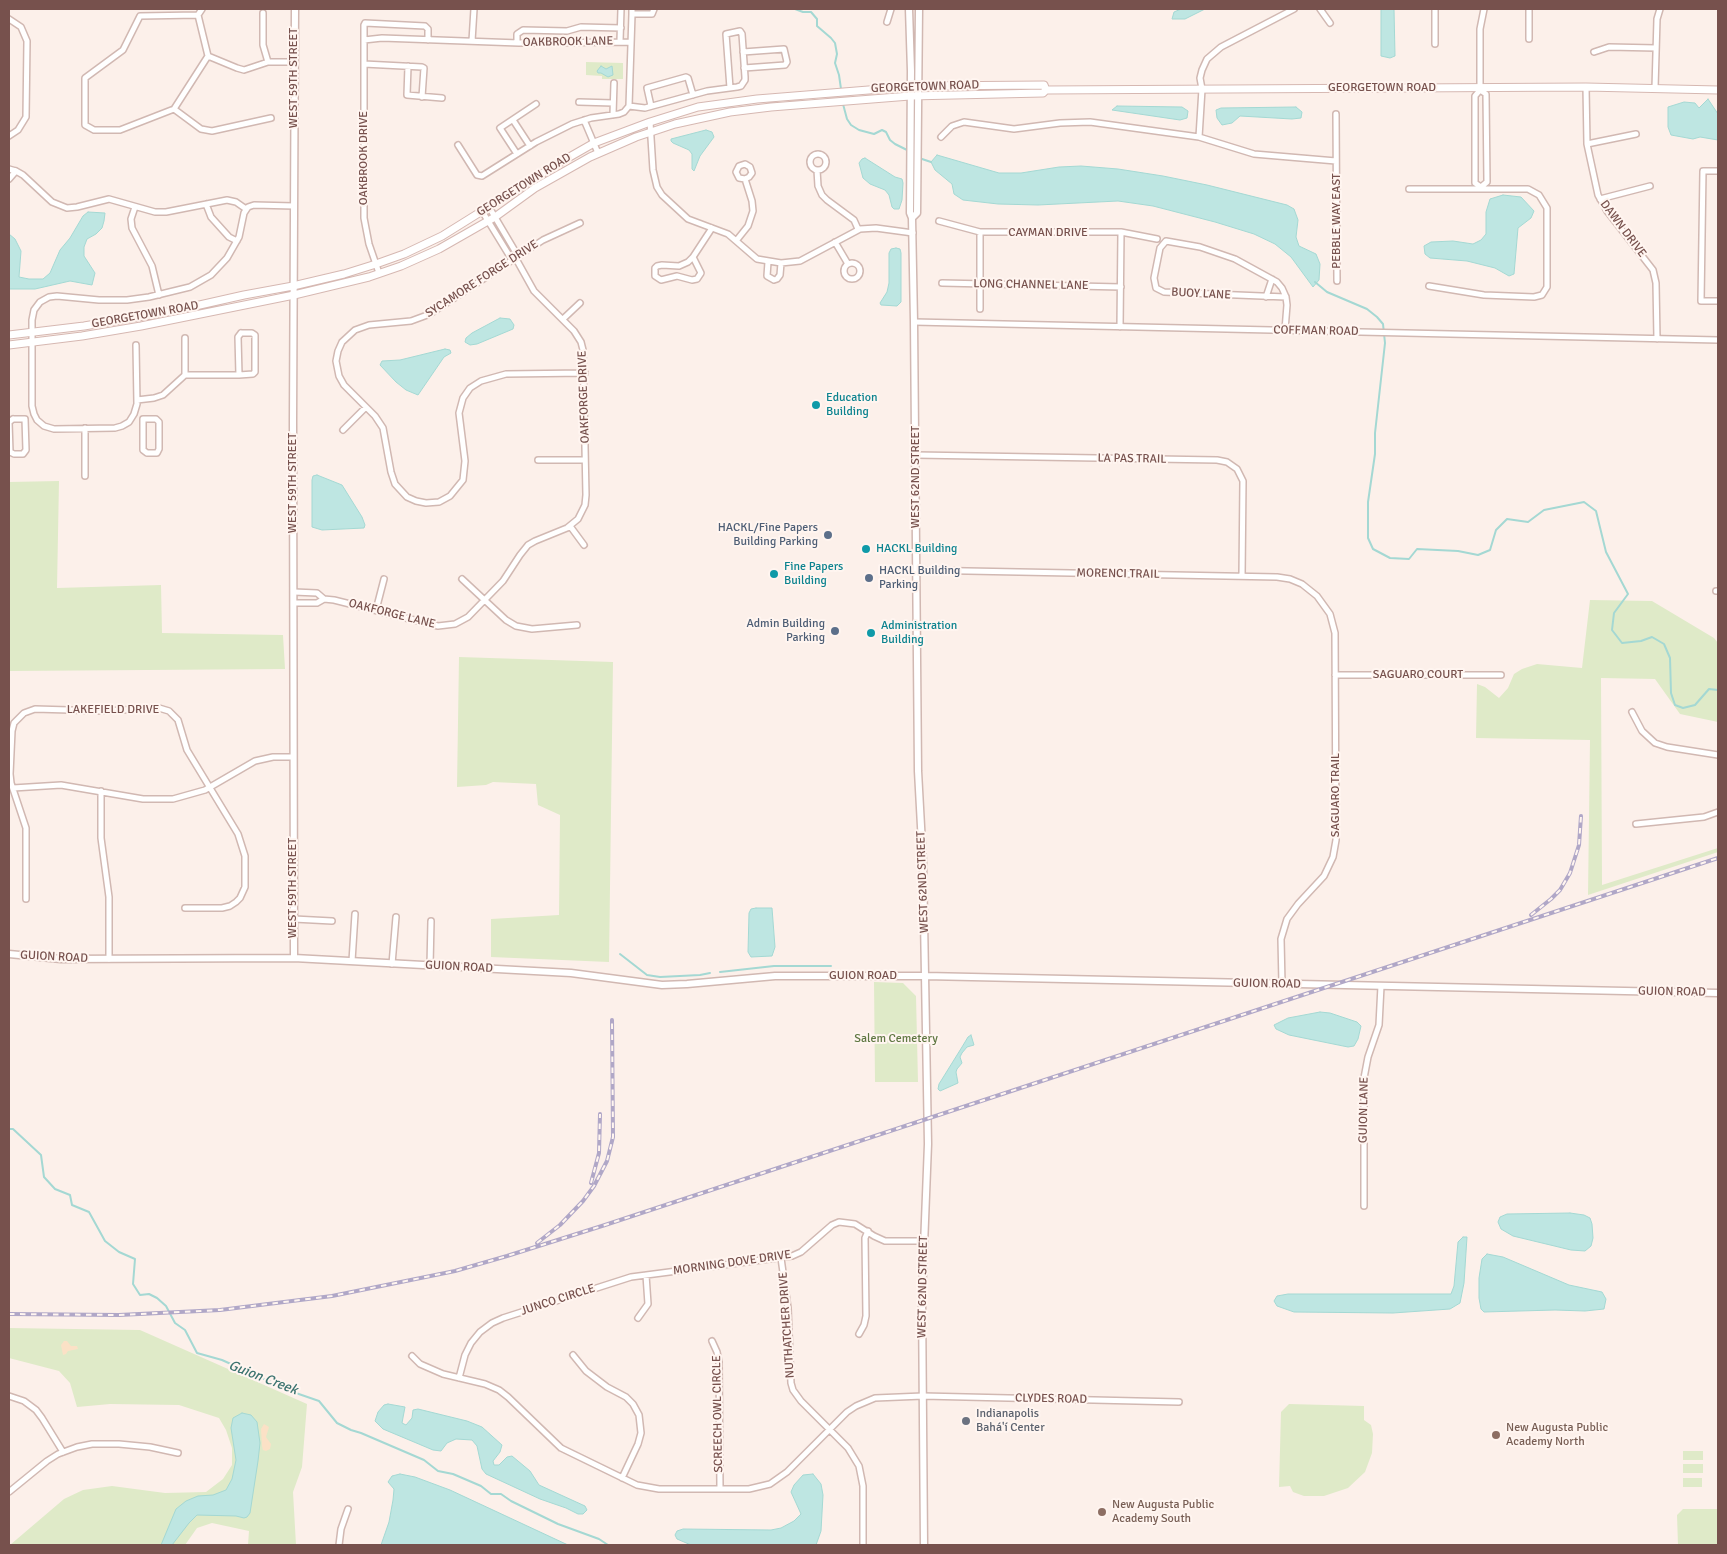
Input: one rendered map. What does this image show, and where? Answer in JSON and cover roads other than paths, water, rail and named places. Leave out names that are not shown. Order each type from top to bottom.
[{"type":"main road","name":"GEORGETOWN ROAD","points":[[9,335],[127,320],[294,286],[376,264],[420,247],[594,143],[650,122],[698,108],[726,103],[914,86],[1044,85],[1046,90]]},
{"type":"main road","name":"GEORGETOWN ROAD","points":[[9,345],[141,326],[294,295],[379,273],[424,256],[492,219],[535,188],[598,154],[636,137],[684,122],[730,112],[914,96],[1043,93],[1046,90],[1586,87],[1718,90]]},
{"type":"street","points":[[198,15],[140,16],[123,50],[86,78],[86,124],[94,130],[120,130],[174,109],[208,56],[198,15],[202,9]]},
{"type":"street","name":"WEST 59TH STREET","points":[[294,9],[294,603],[292,757],[294,958]]},
{"type":"street","points":[[472,41],[474,9]]},
{"type":"street","points":[[620,41],[621,9]]},
{"type":"street","points":[[458,145],[480,176],[530,146],[572,124],[624,112],[629,106],[632,11],[652,14],[654,9]]},
{"type":"street","points":[[887,22],[891,9]]},
{"type":"street","name":"WEST 62ND STREET","points":[[910,9],[918,180],[917,213],[912,218]]},
{"type":"street","name":"WEST 62ND STREET","points":[[914,86],[919,9]]},
{"type":"street","points":[[1199,137],[1202,89],[1200,78],[1202,70],[1212,53],[1294,9]]},
{"type":"street","points":[[1320,9],[1330,23]]},
{"type":"street","points":[[1435,9],[1435,44]]},
{"type":"street","points":[[1481,188],[1475,183],[1475,96],[1480,89],[1480,29],[1484,9]]},
{"type":"street","points":[[1529,9],[1529,39]]},
{"type":"street","points":[[1655,88],[1657,19],[1660,9]]},
{"type":"street","points":[[264,13],[263,42],[268,62]]},
{"type":"street","points":[[9,19],[21,27],[26,36],[27,76],[26,117],[18,130],[9,136]]},
{"type":"street","points":[[364,40],[365,24],[425,26],[428,29],[428,40]]},
{"type":"street","name":"OAKBROOK LANE","points":[[516,43],[517,34],[523,30],[567,31],[580,27],[621,28]]},
{"type":"street","points":[[629,106],[641,108],[693,95],[737,87],[743,84],[745,80],[743,52],[741,33],[739,31],[727,32],[726,35],[730,88]]},
{"type":"street","name":"OAKBROOK LANE","points":[[364,40],[382,38],[516,43],[631,42]]},
{"type":"street","name":"OAKBROOK DRIVE","points":[[364,40],[364,218],[367,237],[379,273]]},
{"type":"street","points":[[1594,52],[1609,47],[1656,48]]},
{"type":"street","points":[[743,52],[784,49],[787,62],[785,65],[744,68]]},
{"type":"street","points":[[208,56],[244,70],[268,62],[295,62]]},
{"type":"street","points":[[364,64],[421,66],[424,68],[422,97]]},
{"type":"street","points":[[408,66],[406,94],[408,96],[442,98]]},
{"type":"street","points":[[651,106],[647,88],[686,77],[688,78],[693,95]]},
{"type":"street","points":[[613,115],[614,83]]},
{"type":"street","name":"DAWN DRIVE","points":[[1586,87],[1587,144],[1600,199],[1607,211],[1653,270],[1656,283],[1657,339]]},
{"type":"street","points":[[1480,89],[1486,94],[1487,182],[1481,188]]},
{"type":"street","name":"WEST 62ND STREET","points":[[914,96],[910,140],[910,212],[913,232],[918,771],[923,864],[928,1144],[922,1297],[924,1545]]},
{"type":"street","points":[[579,102],[613,103]]},
{"type":"street","points":[[517,154],[500,129],[536,104]]},
{"type":"street","points":[[174,109],[201,129],[212,131],[271,118]]},
{"type":"street","name":"PEBBLE WAY EAST","points":[[1336,114],[1337,281]]},
{"type":"street","points":[[512,120],[530,146]]},
{"type":"street","points":[[584,120],[598,154]]},
{"type":"street","points":[[650,122],[653,170],[664,197],[688,219],[726,233],[753,257],[781,264],[800,261],[858,230],[872,228],[913,232]]},
{"type":"street","points":[[942,137],[952,126],[964,122],[1014,129],[1060,123],[1090,122],[1199,137],[1254,154],[1336,160]]},
{"type":"street","points":[[1587,144],[1636,134]]},
{"type":"street","points":[[9,169],[16,170],[29,180],[48,200],[62,207],[77,208],[110,200],[152,212],[163,212],[232,200],[246,209]]},
{"type":"street","points":[[9,179],[16,170]]},
{"type":"street","points":[[817,170],[818,186],[822,195],[854,220],[858,230]]},
{"type":"street","points":[[1718,171],[1703,171],[1701,301],[1718,301]]},
{"type":"street","points":[[736,241],[747,229],[752,211],[752,201],[745,179]]},
{"type":"street","points":[[1600,199],[1650,186]]},
{"type":"street","points":[[1409,189],[1525,188],[1543,198],[1548,210],[1548,284],[1545,292],[1536,297],[1484,295],[1429,286]]},
{"type":"street","points":[[206,204],[211,218],[229,237],[237,241]]},
{"type":"street","points":[[136,345],[137,400],[136,409],[129,422],[117,428],[50,428],[41,424],[34,415],[32,406],[32,333],[34,310],[40,302],[52,296],[117,301],[159,295],[190,287],[205,279],[222,264],[231,252],[237,241],[246,209],[254,205],[294,206]]},
{"type":"street","points":[[136,207],[132,219],[132,228],[152,266],[159,295]]},
{"type":"street","points":[[489,207],[492,219]]},
{"type":"street","points":[[482,211],[492,219]]},
{"type":"street","name":"OAKFORGE DRIVE","points":[[492,219],[534,291],[563,319],[581,342],[585,373],[584,505],[578,519],[570,526]]},
{"type":"street","name":"CAYMAN DRIVE","points":[[940,221],[980,232],[1121,232],[1157,239]]},
{"type":"street","name":"SYCAMORE FORGE DRIVE","points":[[580,223],[546,238],[425,316],[406,322],[366,325],[349,334],[342,342],[338,351],[337,369],[344,385],[378,419],[383,428],[391,472],[398,488],[411,500],[423,503],[434,503],[450,496],[463,480],[465,461],[458,413],[463,398],[470,388],[481,381],[506,374],[585,373]]},
{"type":"street","points":[[693,257],[701,273],[697,279],[692,280],[677,276],[661,280],[655,276],[655,268],[657,266],[679,266],[688,262],[712,228]]},
{"type":"street","points":[[980,232],[980,309]]},
{"type":"street","points":[[1120,327],[1121,232]]},
{"type":"street","name":"BUOY LANE","points":[[1272,280],[1235,259],[1200,247],[1166,241],[1160,248],[1154,278],[1156,288],[1164,292],[1286,298]]},
{"type":"street","points":[[835,242],[848,264]]},
{"type":"street","points":[[768,262],[767,274],[772,280],[779,278],[781,264]]},
{"type":"street","points":[[1266,297],[1272,280],[1282,288],[1287,306],[1285,330]]},
{"type":"street","name":"LONG CHANNEL LANE","points":[[942,283],[1121,287]]},
{"type":"street","points":[[563,319],[580,302]]},
{"type":"street","name":"COFFMAN ROAD","points":[[914,322],[1718,340]]},
{"type":"street","points":[[137,400],[162,395],[185,375],[238,375],[252,374],[255,372],[254,334],[241,333],[238,336],[238,375]]},
{"type":"street","points":[[184,338],[185,375]]},
{"type":"street","points":[[343,430],[366,407]]},
{"type":"street","points":[[134,414],[143,419],[156,419],[159,422],[160,449],[157,453],[147,453],[143,450],[143,419]]},
{"type":"street","points":[[25,419],[26,452],[23,454],[12,454],[10,450],[9,422],[13,419],[25,419],[34,415]]},
{"type":"street","points":[[84,428],[85,476]]},
{"type":"street","name":"LA PAS TRAIL","points":[[916,455],[1208,460],[1227,462],[1237,469],[1243,481],[1242,576]]},
{"type":"street","points":[[538,460],[585,460]]},
{"type":"street","points":[[570,526],[584,545]]},
{"type":"street","name":"OAKFORGE LANE","points":[[294,603],[317,602],[324,599],[342,601],[433,625],[445,626],[455,624],[464,620],[485,601],[505,579],[528,545],[570,526]]},
{"type":"street","name":"MORENCI TRAIL","points":[[916,570],[1277,577],[1302,584],[1316,594]]},
{"type":"street","points":[[376,610],[384,579]]},
{"type":"street","points":[[462,579],[508,622],[520,628],[576,625]]},
{"type":"street","points":[[294,592],[317,593],[324,599]]},
{"type":"street","name":"SAGUARO TRAIL","points":[[1282,984],[1282,939],[1287,919],[1324,876],[1330,865],[1336,845],[1335,638],[1333,622],[1325,605],[1316,594]]},
{"type":"street","name":"SAGUARO COURT","points":[[1335,675],[1501,675]]},
{"type":"street","name":"LAKEFIELD DRIVE","points":[[13,788],[10,774],[12,731],[14,723],[19,716],[29,710],[104,711],[157,708],[167,710],[178,720],[187,750],[238,834],[244,851],[245,887],[238,901],[222,908],[185,908]]},
{"type":"street","points":[[1632,712],[1642,731],[1655,743],[1667,747],[1704,751],[1718,755]]},
{"type":"street","points":[[26,899],[26,828],[13,788],[61,785],[161,800],[186,796],[209,788],[255,761],[272,757],[292,757]]},
{"type":"street","points":[[101,791],[101,838],[109,897],[109,959]]},
{"type":"street","points":[[1636,824],[1704,817],[1718,812]]},
{"type":"street","points":[[352,961],[355,914]]},
{"type":"street","points":[[392,964],[396,917]]},
{"type":"street","points":[[294,919],[332,920]]},
{"type":"street","points":[[430,966],[432,921]]},
{"type":"street","name":"GUION ROAD","points":[[9,954],[52,959],[294,958],[584,974],[662,985],[781,976],[925,976],[1718,993]]},
{"type":"street","name":"GUION LANE","points":[[1364,1206],[1364,1078],[1378,1025],[1381,986]]},
{"type":"street","name":"MORNING DOVE DRIVE","points":[[646,1275],[792,1256],[800,1252],[832,1225],[839,1222],[855,1224],[885,1240],[924,1241]]},
{"type":"street","points":[[859,1334],[866,1316],[865,1238],[868,1231]]},
{"type":"street","name":"NUTHATCHER DRIVE","points":[[782,1258],[788,1308],[790,1383],[801,1401],[848,1448],[859,1466],[862,1476],[863,1545]]},
{"type":"street","points":[[638,1318],[648,1304],[646,1275]]},
{"type":"street","name":"JUNCO CIRCLE","points":[[459,1378],[465,1355],[471,1343],[480,1332],[492,1323],[631,1277],[646,1275]]},
{"type":"street","name":"SCREECH OWL CIRCLE","points":[[712,1341],[717,1352],[718,1362],[720,1489]]},
{"type":"street","points":[[573,1355],[586,1371],[607,1387],[626,1397],[633,1404],[639,1415],[641,1433],[638,1444],[622,1478]]},
{"type":"street","name":"CLYDES ROAD","points":[[412,1356],[420,1364],[443,1374],[485,1384],[499,1390],[561,1448],[622,1478],[650,1488],[749,1489],[770,1484],[787,1472],[847,1412],[864,1402],[887,1397],[923,1396],[1178,1402]]},
{"type":"street","points":[[9,1396],[24,1401],[36,1410],[63,1452]]},
{"type":"street","points":[[9,1492],[40,1465],[63,1452],[85,1445],[114,1444],[142,1446],[178,1453]]},
{"type":"street","points":[[339,1545],[341,1529],[348,1509]]},
{"type":"water","points":[[1181,9],[1205,9],[1185,19],[1172,19],[1174,12]]},
{"type":"water","points":[[1381,9],[1394,9],[1395,56],[1390,58],[1381,56]]},
{"type":"water","points":[[601,66],[606,69],[612,66],[613,75],[608,77],[598,73],[597,71]]},
{"type":"water","points":[[1708,99],[1718,114],[1718,140],[1700,137],[1693,139],[1671,135],[1668,127],[1668,107],[1684,102],[1695,103],[1699,108]]},
{"type":"water","points":[[1117,106],[1182,107],[1188,111],[1187,118],[1180,120],[1112,110]]},
{"type":"water","points":[[1296,107],[1302,112],[1301,118],[1240,116],[1232,123],[1222,125],[1217,118],[1216,110],[1221,108]]},
{"type":"water","points":[[706,130],[712,132],[714,137],[700,156],[694,171],[692,169],[692,154],[689,150],[673,143],[671,139]]},
{"type":"water","points":[[937,155],[999,173],[1021,173],[1059,167],[1081,166],[1118,169],[1207,185],[1287,205],[1294,209],[1298,220],[1296,237],[1299,246],[1316,254],[1320,264],[1319,280],[1313,287],[1291,257],[1275,244],[1254,234],[1153,206],[1118,201],[1038,205],[998,204],[963,200],[954,194],[952,184],[935,170],[931,162]]},
{"type":"water","points":[[865,158],[895,177],[902,179],[902,200],[899,209],[892,207],[889,195],[885,190],[870,184],[863,178],[859,163]]},
{"type":"water","points":[[1503,195],[1521,197],[1534,211],[1531,218],[1518,228],[1514,274],[1509,276],[1495,268],[1467,261],[1430,258],[1425,254],[1424,246],[1431,242],[1453,241],[1473,244],[1481,240],[1486,234],[1486,212],[1490,199]]},
{"type":"water","points":[[88,212],[105,213],[102,228],[87,239],[84,247],[84,256],[95,273],[92,285],[70,281],[35,289],[9,289],[9,234],[15,239],[21,251],[19,277],[43,279],[50,273],[60,250],[70,238],[83,216]]},
{"type":"water","points":[[891,249],[900,249],[901,253],[901,302],[897,306],[881,305],[880,303],[887,292],[889,283],[889,253]]},
{"type":"water","points":[[500,318],[510,319],[514,325],[513,329],[477,344],[470,345],[465,342],[466,338],[472,333]]},
{"type":"water","points":[[445,349],[450,350],[451,353],[444,357],[418,395],[406,390],[380,365],[382,361],[400,360]]},
{"type":"water","points":[[317,475],[342,485],[362,517],[365,525],[364,528],[322,530],[312,527],[312,480],[313,476]]},
{"type":"water","points":[[772,908],[775,947],[772,956],[751,957],[748,952],[749,913],[751,909]]},
{"type":"water","points":[[1320,1012],[1330,1013],[1357,1022],[1361,1026],[1354,1046],[1348,1047],[1289,1035],[1276,1029],[1274,1025],[1288,1018]]},
{"type":"water","points":[[971,1035],[974,1045],[967,1047],[960,1057],[962,1063],[956,1072],[958,1083],[940,1091],[938,1089],[939,1084]]},
{"type":"water","points":[[1570,1213],[1590,1218],[1593,1238],[1591,1246],[1585,1251],[1571,1250],[1513,1236],[1501,1229],[1498,1222],[1500,1217],[1507,1214]]},
{"type":"water","points":[[1463,1237],[1467,1237],[1464,1283],[1460,1303],[1450,1309],[1393,1313],[1294,1312],[1277,1306],[1274,1301],[1277,1296],[1288,1294],[1451,1294],[1454,1286],[1458,1242]]},
{"type":"water","points":[[1487,1254],[1503,1257],[1569,1285],[1602,1292],[1606,1299],[1604,1309],[1585,1311],[1484,1312],[1481,1309],[1479,1298],[1479,1278],[1482,1259]]},
{"type":"water","points":[[384,1405],[405,1407],[402,1423],[406,1425],[412,1418],[413,1410],[418,1409],[467,1421],[482,1427],[502,1445],[500,1452],[493,1461],[494,1465],[499,1465],[507,1457],[512,1456],[530,1471],[539,1485],[585,1506],[587,1510],[583,1514],[578,1514],[486,1474],[482,1469],[477,1446],[472,1440],[456,1439],[447,1443],[441,1451],[433,1450],[383,1429],[375,1421],[378,1412]]},
{"type":"water","points":[[242,1413],[251,1415],[257,1422],[260,1443],[250,1513],[244,1518],[197,1515],[172,1545],[161,1545],[176,1509],[186,1501],[198,1496],[213,1495],[226,1490],[232,1479],[236,1460],[231,1428],[233,1418]]},
{"type":"water","points":[[400,1474],[415,1477],[450,1490],[568,1545],[381,1545],[389,1522],[393,1500],[394,1489],[388,1482],[392,1476]]},
{"type":"water","points":[[813,1474],[821,1484],[823,1495],[821,1531],[816,1545],[691,1545],[677,1539],[675,1535],[677,1531],[683,1529],[771,1530],[781,1528],[794,1521],[801,1514],[791,1492],[794,1485],[803,1475]]},
{"type":"waterway","points":[[795,9],[811,12],[817,19],[817,26],[835,43],[837,54],[835,63],[841,89]]},
{"type":"waterway","points":[[843,104],[847,119],[851,125],[859,130],[874,134],[882,130],[886,132],[890,140],[895,144],[909,151]]},
{"type":"waterway","points":[[919,158],[931,162]]},
{"type":"waterway","points":[[1315,282],[1327,292],[1367,309],[1383,324],[1385,343],[1375,433],[1375,454],[1368,502],[1368,538],[1373,549],[1390,558],[1409,559],[1417,549],[1458,551],[1478,555],[1490,550],[1496,530],[1507,519],[1528,522],[1544,510],[1584,502],[1596,511],[1606,552],[1628,594],[1614,613],[1612,630],[1622,643],[1641,641],[1652,637],[1664,644],[1670,658],[1671,693],[1675,705],[1683,708],[1695,705],[1709,689],[1718,690]]},
{"type":"waterway","points":[[620,954],[647,975],[660,977],[710,973]]},
{"type":"waterway","points":[[720,972],[774,966],[831,966]]},
{"type":"waterway","name":"Guion Creek","points":[[9,1129],[13,1129],[41,1155],[44,1177],[55,1189],[70,1195],[72,1205],[89,1212],[105,1241],[119,1252],[135,1259],[133,1284],[140,1295],[149,1294],[166,1306],[175,1323],[185,1330],[197,1353],[222,1360],[293,1392],[319,1401],[337,1423],[351,1430],[424,1460],[438,1471],[453,1474],[481,1486],[491,1494],[501,1494],[511,1501],[558,1524],[599,1539],[608,1545]]},
{"type":"railway","points":[[1531,915],[1560,890],[1570,873],[1579,845],[1581,816]]},
{"type":"railway","points":[[9,1314],[119,1315],[220,1310],[332,1296],[455,1271],[605,1225],[1718,858]]},
{"type":"railway","points":[[537,1243],[560,1225],[583,1201],[594,1186],[607,1161],[613,1137],[612,1020]]},
{"type":"railway","points":[[591,1183],[599,1153],[600,1114]]},
{"type":"place","name":"Education Building","points":[[816,405]]},
{"type":"place","name":"HACKL/Fine Papers Building Parking","points":[[828,535]]},
{"type":"place","name":"HACKL Building","points":[[866,549]]},
{"type":"place","name":"Fine Papers Building","points":[[774,574]]},
{"type":"place","name":"HACKL Building Parking","points":[[869,578]]},
{"type":"place","name":"Admin Building Parking","points":[[835,631]]},
{"type":"place","name":"Administration Building","points":[[871,633]]},
{"type":"place","name":"Indianapolis Bahá'í Center","points":[[966,1421]]},
{"type":"place","name":"New Augusta Public Academy North","points":[[1496,1435]]},
{"type":"place","name":"New Augusta Public Academy South","points":[[1102,1512]]},
{"type":"park label","name":"Salem Cemetery","points":[[896,1039]]}]
